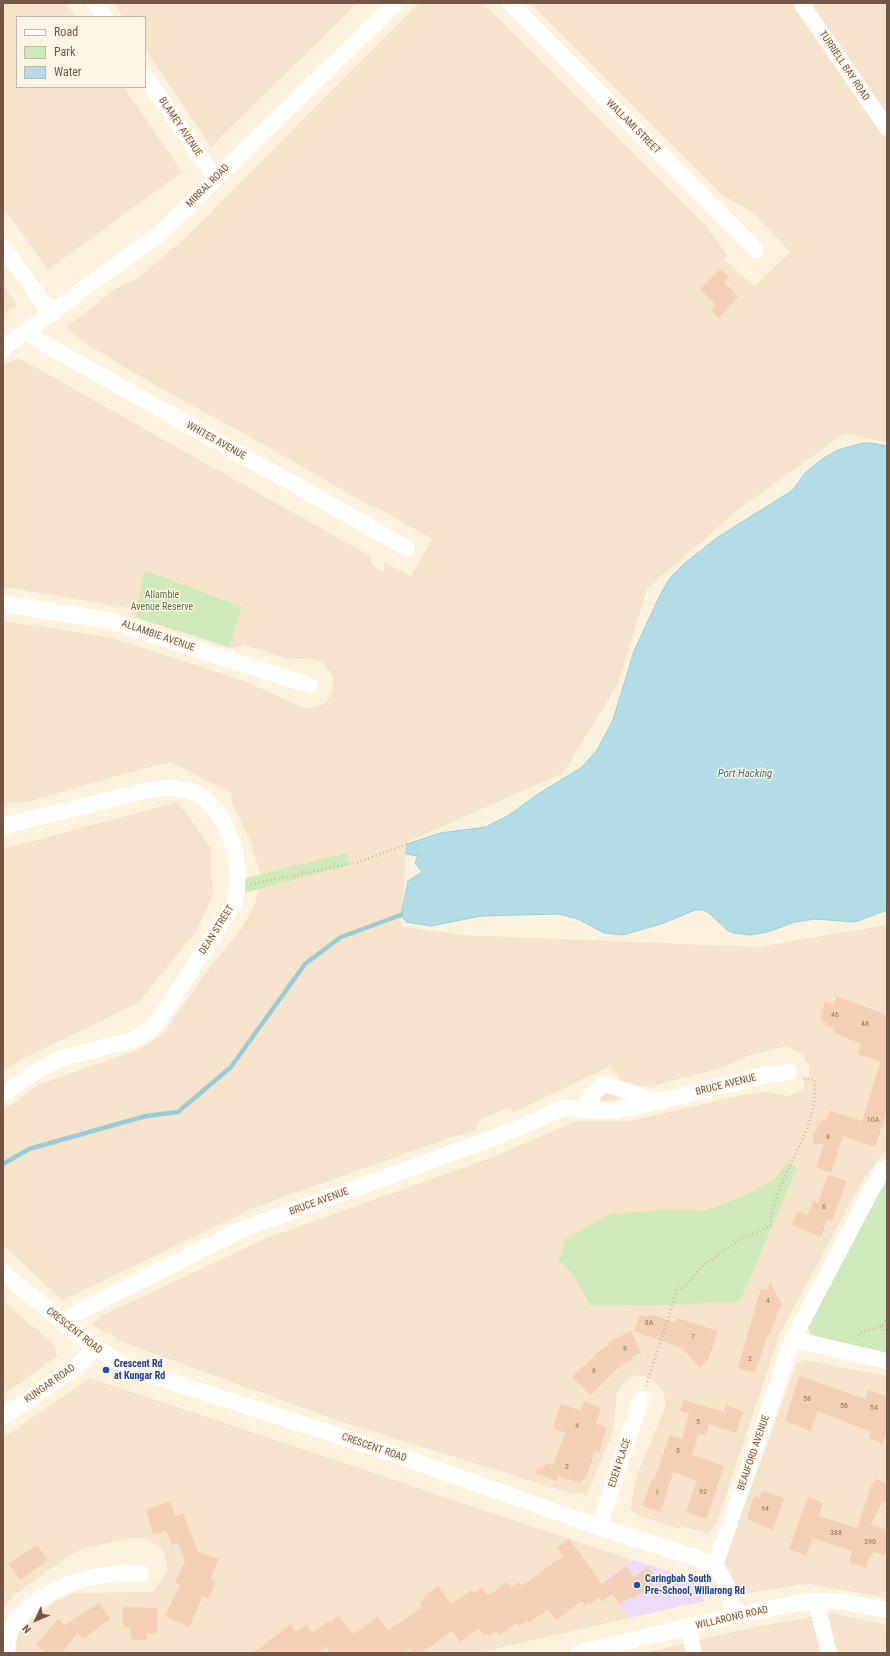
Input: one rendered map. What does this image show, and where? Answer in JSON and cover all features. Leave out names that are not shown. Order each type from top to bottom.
[{"type":"street","points":[[95,3],[104,16]]},
{"type":"street","name":"MIRRAL ROAD","points":[[3,348],[159,234],[396,3]]},
{"type":"street","name":"WALLAMI STREET","points":[[510,3],[756,250]]},
{"type":"street","name":"TURRIELL BAY ROAD","points":[[801,3],[887,128]]},
{"type":"street","name":"BLAMEY AVENUE","points":[[146,77],[215,178]]},
{"type":"street","points":[[3,247],[51,314]]},
{"type":"street","name":"WHITES AVENUE","points":[[28,331],[36,339],[407,548]]},
{"type":"street","name":"ALLAMBIE AVENUE","points":[[3,604],[112,621],[309,685]]},
{"type":"street","name":"DEAN STREET","points":[[3,826],[145,790],[168,787],[185,789],[199,795],[210,803],[220,816],[228,832],[237,861],[237,895],[233,905],[165,1011],[150,1029],[133,1040],[62,1058],[38,1070],[3,1094]]},
{"type":"street","name":"BRUCE AVENUE","points":[[64,1324],[73,1315],[84,1309],[238,1231],[504,1134],[564,1108],[608,1110],[636,1107],[767,1075],[789,1072]]},
{"type":"street","name":"BRUCE AVENUE","points":[[585,1108],[591,1096],[603,1084],[618,1087],[639,1097],[663,1101]]},
{"type":"street","name":"BEAUFORD AVENUE","points":[[715,1566],[793,1339],[882,1170],[887,1168]]},
{"type":"street","name":"CRESCENT ROAD","points":[[3,1273],[95,1348],[129,1368],[382,1450],[599,1527],[694,1557],[715,1566]]},
{"type":"street","points":[[793,1339],[887,1360]]},
{"type":"street","name":"KUNGAR ROAD","points":[[3,1417],[76,1367],[95,1348]]},
{"type":"street","name":"EDEN PLACE","points":[[599,1527],[641,1399]]},
{"type":"street","points":[[715,1566],[726,1583],[733,1616]]},
{"type":"street","points":[[7,1653],[7,1641],[16,1619],[51,1592],[68,1584],[99,1576],[141,1573]]},
{"type":"street","points":[[816,1601],[829,1653]]},
{"type":"street","name":"WILLARONG ROAD","points":[[578,1653],[688,1628],[733,1616],[816,1601],[838,1602],[887,1610]]},
{"type":"street","points":[[688,1628],[694,1653]]},
{"type":"path","points":[[237,887],[359,862],[407,844]]},
{"type":"path","points":[[641,1399],[677,1290],[689,1283],[701,1267],[740,1239],[770,1226],[775,1199],[808,1126],[816,1092],[815,1080],[805,1079],[789,1072]]},
{"type":"path","points":[[854,1353],[856,1339],[861,1332],[882,1326],[887,1318]]},
{"type":"path","points":[[882,1326],[887,1335]]},
{"type":"shaded area","points":[[3,3],[66,3],[75,16],[16,16],[16,88],[125,88],[182,172],[48,270],[3,207]]},
{"type":"shaded area","points":[[113,3],[357,3],[211,147],[146,50],[146,16],[122,16]]},
{"type":"shaded area","points":[[419,3],[483,3],[706,226],[728,256],[724,260],[755,286],[790,252],[753,213],[722,195],[530,3],[887,3],[887,443],[845,433],[739,509],[647,589],[618,684],[563,773],[407,842],[401,926],[460,935],[758,947],[887,925],[887,1153],[880,1157],[864,1178],[780,1333],[717,1522],[708,1533],[680,1526],[679,1529],[637,1515],[630,1509],[637,1475],[666,1405],[663,1390],[648,1377],[636,1375],[627,1379],[617,1393],[613,1432],[587,1495],[567,1492],[339,1421],[136,1347],[116,1339],[110,1333],[105,1333],[93,1325],[101,1316],[267,1238],[493,1157],[577,1121],[630,1121],[746,1094],[768,1092],[787,1096],[798,1093],[804,1088],[805,1078],[809,1077],[809,1065],[802,1054],[787,1046],[748,1056],[721,1068],[649,1087],[623,1082],[609,1067],[514,1112],[509,1107],[480,1120],[475,1131],[452,1137],[255,1207],[62,1300],[3,1245],[3,1111],[39,1084],[133,1052],[147,1045],[166,1030],[210,967],[241,929],[253,908],[258,894],[260,874],[251,842],[232,803],[231,793],[171,762],[127,773],[31,801],[3,804],[3,621],[108,637],[242,680],[304,708],[311,709],[327,702],[332,691],[333,680],[331,674],[322,662],[306,658],[289,659],[244,645],[230,648],[136,618],[128,608],[3,587],[3,366],[19,358],[370,556],[372,565],[383,572],[385,562],[411,577],[432,539],[158,387],[83,342],[66,327],[116,289],[138,278],[185,238]]},
{"type":"shaded area","points":[[3,284],[17,305],[3,314]]},
{"type":"shaded area","points":[[178,802],[210,847],[213,895],[195,933],[138,1003],[24,1058],[3,1072],[3,849]]},
{"type":"shaded area","points":[[608,1091],[621,1097],[614,1100],[602,1101],[599,1098]]},
{"type":"shaded area","points":[[3,1301],[54,1344],[57,1356],[3,1395]]},
{"type":"shaded area","points":[[804,1360],[887,1376],[887,1598],[809,1584],[740,1594],[723,1563],[797,1363]]},
{"type":"shaded area","points":[[90,1378],[633,1560],[602,1582],[629,1618],[477,1653],[16,1653],[15,1645],[19,1630],[55,1602],[73,1593],[153,1592],[168,1570],[165,1554],[159,1546],[145,1538],[130,1538],[82,1549],[70,1555],[14,1595],[3,1608],[3,1438]]},
{"type":"shaded area","points":[[633,1560],[703,1582],[704,1601],[629,1618],[602,1582]]},
{"type":"shaded area","points":[[831,1613],[887,1625],[887,1653],[644,1653],[741,1630]]},
{"type":"green space","name":"Allambie Avenue Reserve","points":[[144,570],[242,607],[229,647],[136,617]]},
{"type":"green space","points":[[347,853],[349,865],[237,895],[238,880]]},
{"type":"green space","points":[[787,1163],[797,1168],[740,1301],[670,1305],[591,1306],[574,1276],[559,1260],[565,1239],[610,1214],[663,1210],[704,1211],[742,1197],[774,1180]]},
{"type":"green space","points":[[887,1179],[887,1357],[812,1340],[807,1324]]},
{"type":"water","name":"Port Hacking","points":[[863,443],[887,446],[887,910],[855,922],[815,919],[795,922],[768,932],[750,935],[734,933],[727,930],[709,913],[703,910],[695,910],[664,923],[623,935],[604,933],[578,919],[558,914],[481,916],[431,926],[406,922],[401,915],[408,881],[422,872],[415,863],[418,856],[406,854],[407,844],[440,833],[486,827],[509,815],[541,792],[582,767],[597,750],[613,720],[634,651],[660,595],[670,578],[685,563],[718,537],[793,490],[805,473],[822,459],[838,450]]},
{"type":"building","points":[[720,269],[729,277],[724,282],[738,297],[719,318],[711,310],[716,305],[700,289]]},
{"type":"building","points":[[836,996],[887,1015],[887,1111],[875,1147],[843,1136],[831,1173],[816,1167],[824,1144],[813,1144],[813,1131],[817,1131],[817,1125],[828,1117],[830,1111],[862,1121],[881,1061],[858,1054],[861,1044],[833,1032],[834,1028],[826,1026],[827,1023],[820,1020],[825,1001],[834,1005]]},
{"type":"building","points":[[828,1175],[847,1181],[832,1221],[827,1219],[821,1237],[792,1225],[797,1211],[808,1215],[813,1201],[818,1203]]},
{"type":"building","points":[[770,1282],[783,1307],[779,1308],[770,1335],[768,1334],[755,1373],[738,1368],[761,1289],[767,1290]]},
{"type":"building","points":[[640,1315],[647,1317],[648,1315],[654,1315],[676,1323],[677,1318],[718,1331],[708,1360],[700,1368],[682,1348],[634,1331]]},
{"type":"building","points":[[631,1331],[641,1353],[631,1357],[633,1360],[621,1365],[591,1395],[572,1377],[604,1347],[609,1346],[608,1343]]},
{"type":"building","points":[[799,1376],[865,1399],[868,1390],[887,1396],[887,1431],[882,1444],[869,1438],[871,1432],[818,1411],[811,1431],[785,1421]]},
{"type":"building","points":[[683,1400],[724,1412],[726,1405],[743,1411],[736,1433],[709,1424],[706,1436],[699,1433],[692,1455],[724,1466],[707,1519],[686,1512],[697,1480],[673,1472],[661,1512],[642,1506],[652,1479],[654,1480],[670,1435],[682,1439],[689,1414],[680,1411]]},
{"type":"building","points":[[584,1401],[601,1408],[596,1424],[607,1428],[599,1452],[595,1450],[588,1472],[581,1483],[558,1476],[557,1481],[533,1472],[545,1466],[547,1463],[553,1465],[565,1433],[553,1428],[561,1404],[581,1411]]},
{"type":"building","points":[[876,1479],[887,1483],[887,1503],[882,1502],[871,1525],[887,1530],[887,1555],[873,1552],[872,1555],[870,1555],[866,1568],[849,1562],[852,1551],[812,1538],[806,1556],[789,1549],[808,1497],[823,1503],[819,1516],[857,1528],[872,1483],[874,1484]]},
{"type":"building","points":[[762,1491],[784,1498],[773,1530],[747,1519],[754,1496],[760,1498]]},
{"type":"building","points":[[170,1501],[175,1516],[183,1513],[198,1552],[219,1559],[210,1579],[216,1582],[208,1599],[203,1596],[189,1627],[165,1616],[180,1585],[175,1583],[185,1561],[178,1543],[172,1545],[166,1530],[153,1535],[146,1510]]},
{"type":"building","points":[[569,1539],[602,1584],[626,1566],[634,1577],[648,1566],[659,1581],[633,1599],[631,1597],[620,1605],[612,1594],[602,1601],[599,1597],[591,1604],[589,1602],[585,1605],[582,1601],[556,1620],[548,1609],[529,1623],[527,1620],[519,1626],[517,1623],[499,1635],[496,1631],[489,1636],[487,1634],[485,1636],[479,1628],[460,1642],[452,1631],[421,1653],[413,1653],[410,1648],[403,1653],[331,1653],[326,1647],[317,1653],[253,1653],[291,1624],[296,1632],[307,1625],[312,1633],[339,1616],[353,1634],[378,1617],[388,1631],[422,1607],[420,1602],[438,1586],[451,1604],[472,1590],[474,1593],[482,1587],[488,1596],[507,1582],[511,1588],[519,1582],[522,1586],[563,1556],[557,1548]]},
{"type":"building","points":[[37,1545],[48,1560],[20,1580],[9,1564]]},
{"type":"building","points":[[99,1603],[110,1619],[83,1639],[78,1633],[61,1653],[46,1653],[36,1645],[58,1619],[65,1625]]},
{"type":"building","points":[[123,1607],[158,1608],[157,1634],[147,1633],[147,1640],[131,1639],[130,1628],[123,1627]]},
{"type":"waterway","points":[[3,1164],[29,1149],[146,1116],[178,1112],[231,1067],[305,964],[341,937],[401,915]]},
{"type":"place","name":"Crescent Rd at Kungar Rd","points":[[106,1370]]},
{"type":"place","name":"Caringbah South Pre-School, Willarong Rd","points":[[637,1585]]}]
